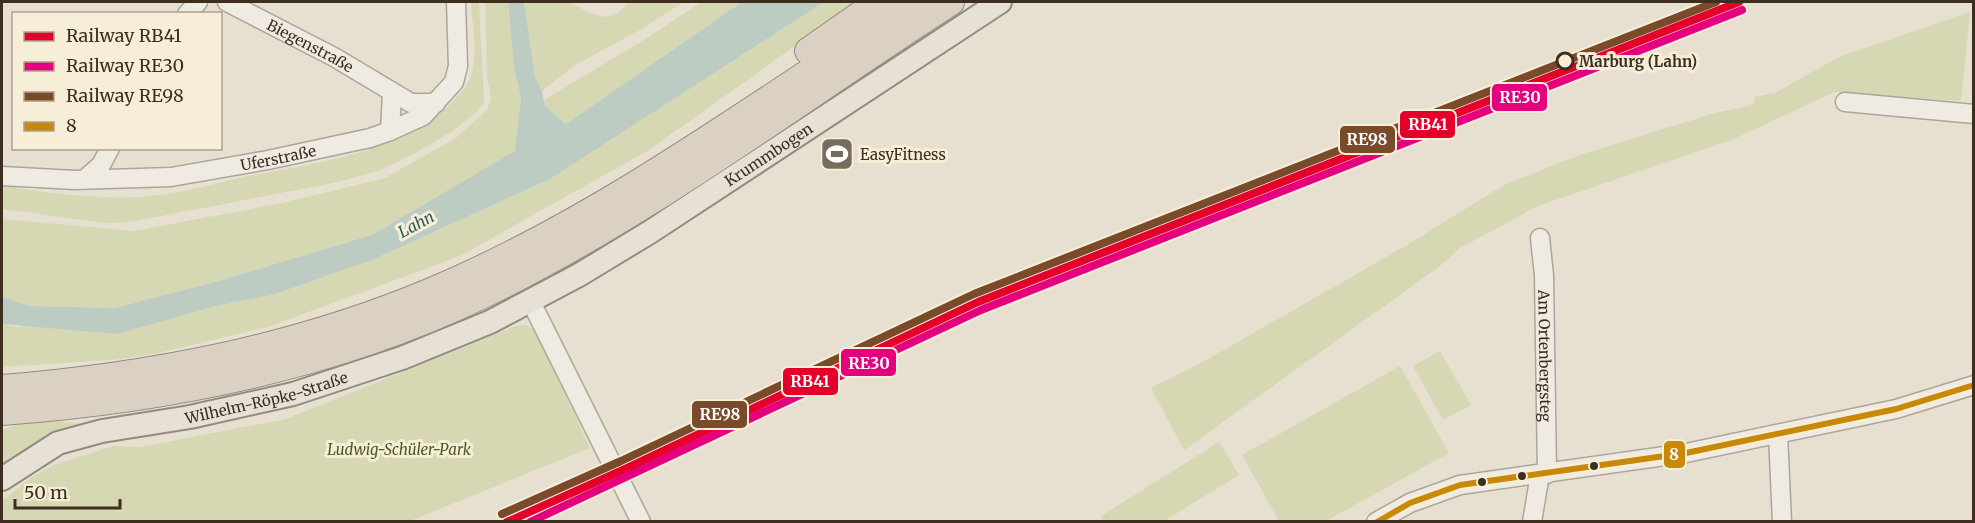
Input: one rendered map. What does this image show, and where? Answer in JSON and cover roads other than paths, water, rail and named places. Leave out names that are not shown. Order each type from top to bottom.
[{"type":"highway","points":[[2,412],[84,404],[206,385],[296,364],[435,315],[480,296],[575,245],[695,172],[818,65],[878,2]]},
{"type":"highway","points":[[2,388],[142,373],[284,342],[401,303],[516,251],[564,226],[655,172],[915,2]]},
{"type":"highway","points":[[818,65],[951,2]]},
{"type":"main road","name":"Krummbogen","points":[[531,302],[650,232],[1000,2]]},
{"type":"main road","name":"Wilhelm-Röpke-Straße","points":[[2,479],[58,443],[102,431],[190,417],[315,387],[438,344],[531,302]]},
{"type":"street","name":"Biegenstraße","points":[[227,2],[334,57],[411,103],[436,103]]},
{"type":"street","name":"Uferstraße","points":[[2,176],[122,178],[198,173],[370,138],[390,131],[423,116],[453,82],[457,71],[456,2]]},
{"type":"street","points":[[390,131],[392,93]]},
{"type":"street","points":[[1845,102],[1974,114]]},
{"type":"street","points":[[86,178],[101,165],[109,150]]},
{"type":"street","points":[[110,150],[110,164],[122,178]]},
{"type":"street","name":"Am Ortenbergsteg","points":[[1532,522],[1543,474],[1544,275],[1540,238]]},
{"type":"street","points":[[531,302],[641,522]]},
{"type":"street","points":[[1376,522],[1417,499],[1460,484],[1686,453],[1896,409],[1974,385]]},
{"type":"street","points":[[1778,435],[1782,522]]},
{"type":"water","name":"Lahn","points":[[508,2],[524,2],[535,77],[542,91],[545,106],[566,124],[742,2],[824,2],[550,179],[372,260],[275,294],[215,306],[118,334],[2,324],[2,297],[30,306],[115,308],[215,282],[372,235],[515,151],[521,98],[514,67]]},
{"type":"rail line","name":"RE98","points":[[502,514],[621,461],[974,294],[1716,2]]},
{"type":"rail line","name":"RB41","points":[[507,522],[625,469],[978,302],[1739,2]]},
{"type":"rail line","name":"RE30","points":[[530,522],[981,310],[1742,10]]},
{"type":"place","name":"Marburg (Lahn)","points":[[1565,61]]},
{"type":"place","name":"EasyFitness","points":[[837,154]]},
{"type":"park label","name":"Ludwig-Schüler-Park","points":[[399,449]]}]
